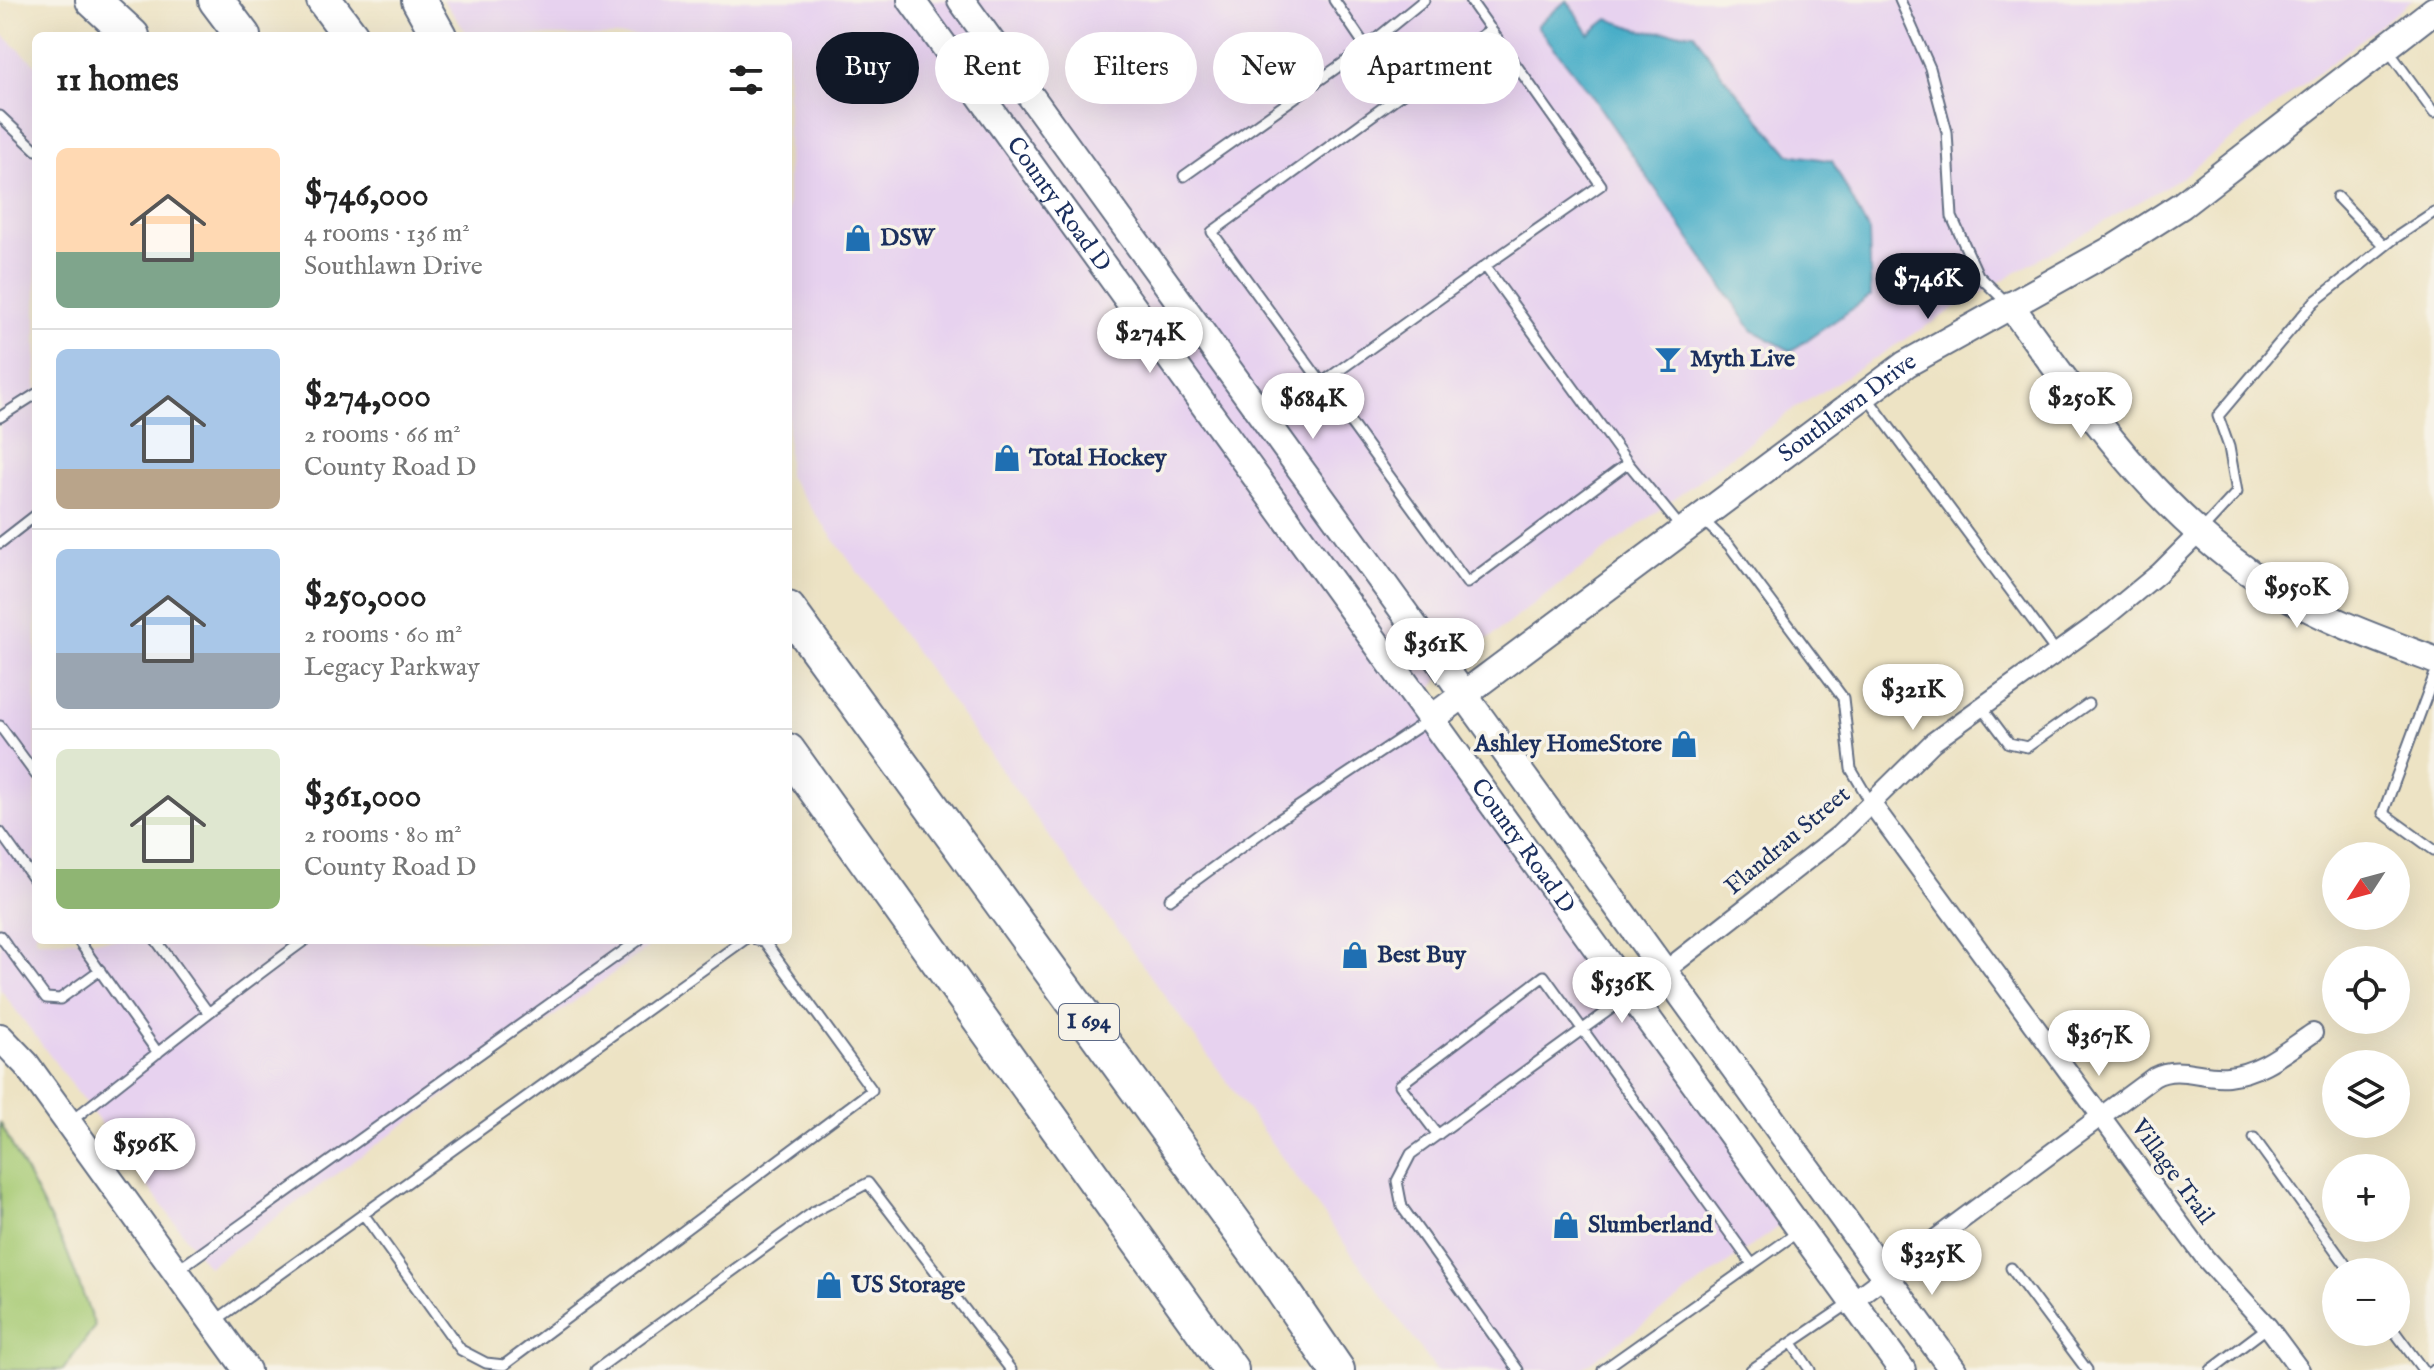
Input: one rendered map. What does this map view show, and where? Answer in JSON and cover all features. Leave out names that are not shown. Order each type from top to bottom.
[{"type":"highway","points":[[93,0],[128,32]]},
{"type":"highway","points":[[216,0],[240,32]]},
{"type":"highway","points":[[324,0],[348,32]]},
{"type":"highway","points":[[419,0],[437,32]]},
{"type":"highway","points":[[792,601],[839,677]]},
{"type":"highway","name":"I 694","points":[[792,614],[1337,1370]]},
{"type":"highway","points":[[792,757],[1231,1370]]},
{"type":"street","name":"County Road D","points":[[911,0],[1902,1370]]},
{"type":"street","name":"County Road D","points":[[961,0],[1953,1370]]},
{"type":"street","name":"Southlawn Drive","points":[[1431,719],[1906,364],[2116,247],[2182,205],[2434,10]]},
{"type":"street","points":[[2010,305],[2133,467],[2198,534],[2294,601],[2434,660]]},
{"type":"street","name":"Flandrau Street","points":[[1665,971],[1839,835],[1933,742],[2145,585],[2198,534]]},
{"type":"street","name":"Village Trail","points":[[1871,803],[2205,1258],[2268,1327],[2300,1370]]},
{"type":"street","points":[[1852,1301],[2160,1074],[2183,1070],[2224,1077],[2254,1071],[2313,1033]]},
{"type":"street","points":[[0,1037],[26,1064],[247,1370]]},
{"type":"lane","points":[[1334,0],[1356,32]]},
{"type":"lane","points":[[1385,32],[1424,0]]},
{"type":"lane","points":[[1268,422],[1601,185],[1470,0]]},
{"type":"lane","points":[[1900,0],[1930,68],[1947,132],[1952,217],[1978,275],[2010,305]]},
{"type":"lane","points":[[1491,29],[1212,232],[1467,583],[1628,463]]},
{"type":"lane","points":[[2386,47],[2434,113]]},
{"type":"lane","points":[[1184,176],[1340,65]]},
{"type":"lane","points":[[0,116],[32,146]]},
{"type":"lane","points":[[2337,197],[2384,246]]},
{"type":"lane","points":[[2198,534],[2237,492],[2229,447],[2218,416],[2314,302],[2384,246],[2434,212]]},
{"type":"lane","points":[[1485,266],[1628,463],[1692,525],[1729,545],[1843,698],[1851,769],[1871,803]]},
{"type":"lane","points":[[1865,394],[2057,653]]},
{"type":"lane","points":[[0,417],[32,397]]},
{"type":"lane","points":[[0,543],[32,518]]},
{"type":"lane","points":[[2434,676],[2383,813],[2434,850]]},
{"type":"lane","points":[[1982,707],[2009,743],[2027,747],[2088,704]]},
{"type":"lane","points":[[1170,899],[1277,821],[1431,719]]},
{"type":"lane","points":[[0,726],[32,770]]},
{"type":"lane","points":[[0,832],[32,876]]},
{"type":"lane","points":[[0,936],[46,998],[60,999],[100,970]]},
{"type":"lane","points":[[81,944],[158,1053]]},
{"type":"lane","points":[[159,944],[207,1011]]},
{"type":"lane","points":[[68,1123],[207,1011],[299,944]]},
{"type":"lane","points":[[176,1271],[633,944]]},
{"type":"lane","points":[[213,1323],[738,944]]},
{"type":"lane","points":[[364,1215],[461,1350],[486,1363],[504,1365],[872,1090],[766,944]]},
{"type":"lane","points":[[1438,1135],[1400,1085],[1544,976],[1752,1264]]},
{"type":"lane","points":[[1518,1370],[1402,1207],[1397,1193],[1401,1168],[1411,1154],[1631,994]]},
{"type":"lane","points":[[2254,1138],[2341,1258]]},
{"type":"lane","points":[[596,1370],[815,1211],[868,1183],[1011,1370]]},
{"type":"lane","points":[[1603,1370],[1800,1230]]},
{"type":"lane","points":[[2011,1268],[2087,1370]]},
{"type":"lane","points":[[1751,1370],[1852,1301]]},
{"type":"lane","points":[[2211,1370],[2268,1327]]},
{"type":"lane","points":[[1792,1343],[1810,1370]]},
{"type":"lane","points":[[2405,1346],[2423,1370]]},
{"type":"shaded area","points":[[443,0],[2413,0],[2182,177],[1963,303],[1791,411],[1446,670],[1422,701],[1793,1216],[1580,1370],[1436,1370],[792,482],[792,32],[466,32]]},
{"type":"shaded area","points":[[0,32],[32,61],[32,944],[653,944],[208,1267],[0,989]]},
{"type":"green space","points":[[0,1122],[67,1252],[95,1326],[63,1370],[0,1370]]},
{"type":"water","points":[[1567,0],[1589,34],[1608,19],[1644,31],[1694,33],[1723,76],[1789,154],[1832,161],[1869,232],[1871,296],[1791,351],[1752,330],[1590,93],[1537,26]]},
{"type":"place","name":"DSW","points":[[858,238]]},
{"type":"place","name":"Myth Live","points":[[1668,359]]},
{"type":"place","name":"Total Hockey","points":[[1007,458]]},
{"type":"place","name":"Ashley HomeStore","points":[[1684,744]]},
{"type":"place","name":"Best Buy","points":[[1355,955]]},
{"type":"place","name":"Slumberland","points":[[1566,1225]]},
{"type":"place","name":"US Storage","points":[[829,1285]]}]
